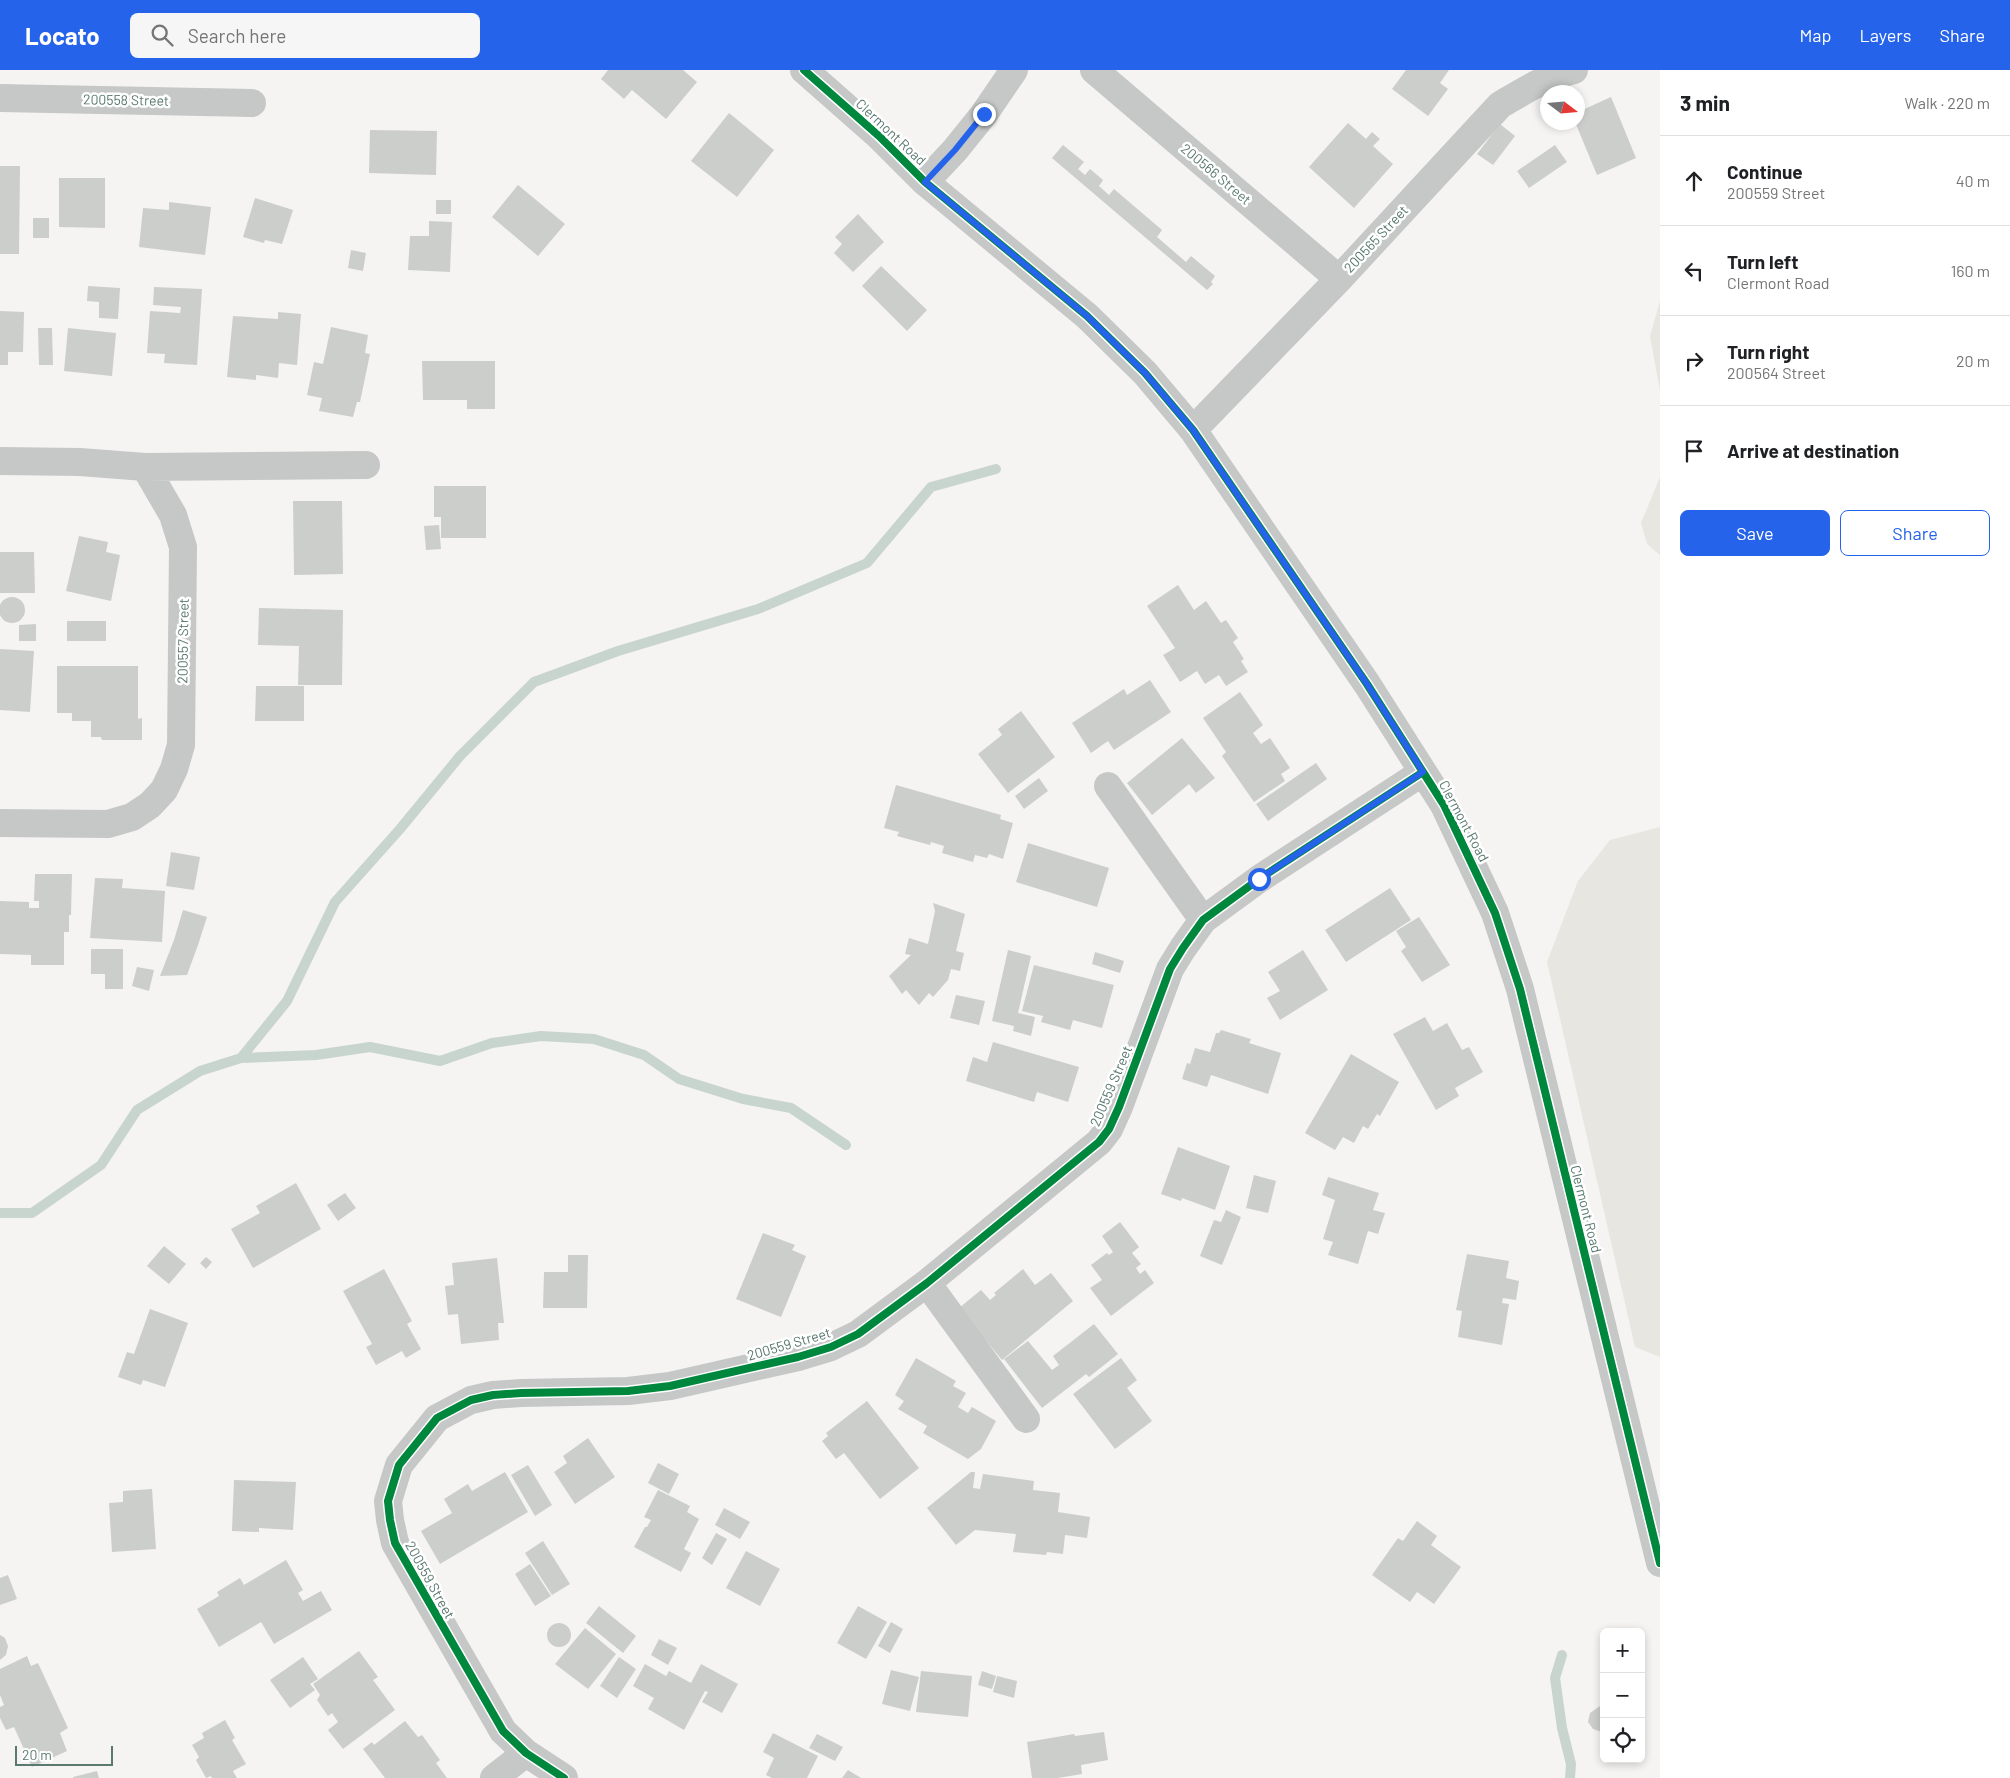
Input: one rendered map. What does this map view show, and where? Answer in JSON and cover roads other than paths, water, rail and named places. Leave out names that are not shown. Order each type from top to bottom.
[{"type":"street","name":"Clermont Road","points":[[804,70],[880,136],[925,182],[1087,316],[1145,373],[1193,430],[1367,684],[1444,805],[1495,913],[1520,989],[1660,1563]]},
{"type":"street","points":[[925,182],[955,150],[984,114],[1014,70]]},
{"type":"street","name":"200566 Street","points":[[1094,70],[1338,279]]},
{"type":"street","name":"200565 Street","points":[[1193,430],[1338,279],[1500,105],[1532,86],[1574,70]]},
{"type":"street","name":"200558 Street","points":[[0,98],[252,103]]},
{"type":"street","points":[[0,461],[96,463],[145,467],[366,465]]},
{"type":"street","name":"200557 Street","points":[[0,823],[108,824],[132,817],[150,805],[164,790],[174,769],[181,744],[182,547],[173,515],[145,467]]},
{"type":"street","name":"200559 Street","points":[[564,1778],[526,1753],[503,1731],[395,1543],[388,1501],[399,1465],[438,1418],[471,1400],[493,1395],[628,1391],[661,1387],[798,1357],[830,1347],[858,1334],[927,1283],[1099,1142],[1109,1129],[1119,1107],[1170,969],[1203,920],[1259,879],[1423,772]]},
{"type":"street","points":[[1108,786],[1203,920]]},
{"type":"street","points":[[927,1283],[1026,1418]]},
{"type":"street","points":[[494,1778],[526,1753]]},
{"type":"waterway","points":[[0,1213],[32,1213],[101,1165],[137,1110],[200,1071],[241,1058],[287,1001],[335,902],[400,829],[460,756],[534,682],[618,651],[758,609],[867,563],[931,487],[996,469]]},
{"type":"waterway","points":[[241,1058],[316,1055],[370,1047],[440,1061],[492,1043],[541,1036],[594,1039],[644,1055],[679,1079],[743,1099],[791,1108],[846,1145]]},
{"type":"waterway","points":[[1562,1655],[1555,1678],[1562,1728],[1571,1764],[1570,1778]]}]
